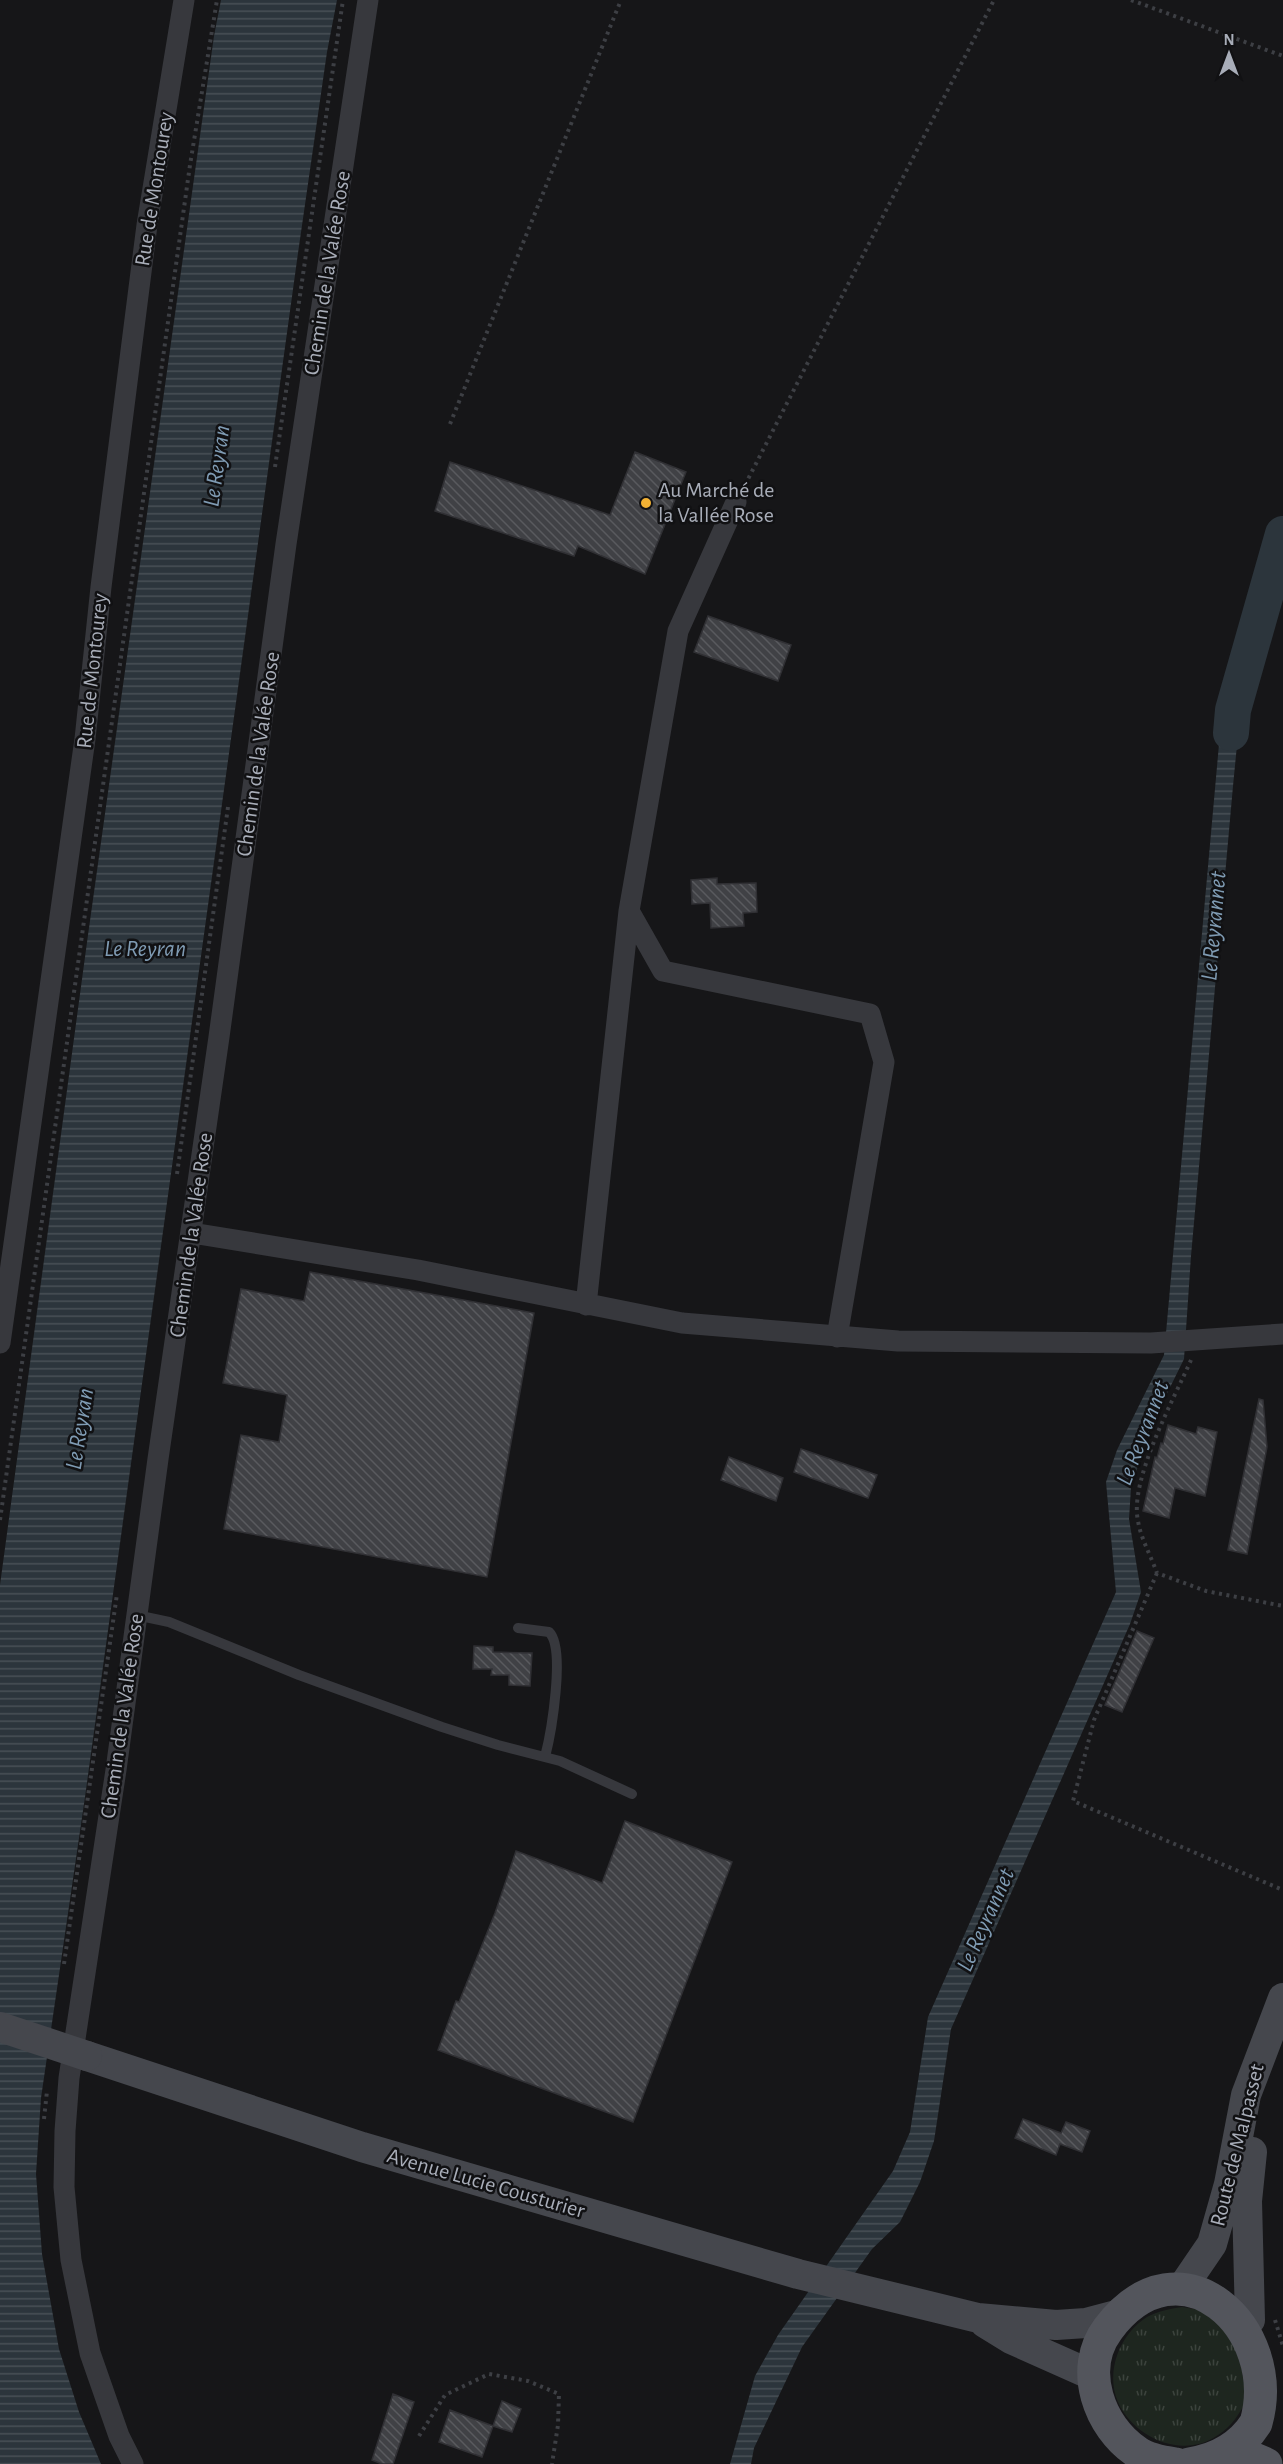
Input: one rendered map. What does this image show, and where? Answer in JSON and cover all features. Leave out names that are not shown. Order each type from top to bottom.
[{"type":"main road","name":"Route de Malpasset","points":[[1182,2288],[1212,2244],[1229,2184],[1246,2095],[1283,1998]]},
{"type":"main road","name":"Avenue Lucie Cousturier","points":[[0,2027],[362,2147],[798,2274],[978,2318],[1056,2325],[1086,2323],[1120,2314]]},
{"type":"main road","name":"Route de Malpasset","points":[[1250,2320],[1247,2201],[1252,2147],[1264,2095],[1283,2043]]},
{"type":"main road","points":[[1176,2464],[1137,2459],[1114,2433],[1099,2407],[1094,2376],[1097,2354],[1106,2332],[1120,2314],[1138,2300],[1159,2291],[1182,2288],[1208,2292],[1231,2303],[1250,2320],[1263,2339],[1277,2397],[1263,2411],[1248,2435],[1226,2453],[1205,2462],[1189,2464]]},
{"type":"main road","name":"Avenue Lucie Cousturier","points":[[978,2318],[1011,2340],[1094,2376]]},
{"type":"main road","points":[[1226,2453],[1250,2457],[1266,2464]]},
{"type":"street","name":"Rue de Montourey","points":[[0,1343],[85,739],[101,587],[147,225],[184,0]]},
{"type":"street","name":"Chemin de la Valée Rose","points":[[133,2464],[119,2436],[90,2353],[71,2260],[64,2176],[69,2078],[116,1770],[136,1615],[192,1233],[286,543],[368,0]]},
{"type":"street","points":[[586,1305],[629,911],[678,631],[736,502]]},
{"type":"street","points":[[629,911],[663,971],[870,1014],[884,1062],[837,1336]]},
{"type":"street","points":[[192,1233],[418,1270],[682,1323],[909,1342],[1151,1343],[1283,1334]]},
{"type":"lane","points":[[136,1615],[169,1622],[299,1675],[442,1727],[545,1757],[581,1770],[632,1794]]},
{"type":"lane","points":[[518,1628],[549,1632],[556,1644],[554,1700],[545,1757]]},
{"type":"path","points":[[0,1520],[190,165],[217,0]]},
{"type":"path","points":[[450,424],[621,0]]},
{"type":"path","points":[[736,502],[994,0]]},
{"type":"path","points":[[1131,0],[1283,56]]},
{"type":"path","points":[[1200,1340],[1149,1451],[1137,1506],[1138,1521],[1157,1573],[1094,1720],[1073,1801],[1283,1890]]},
{"type":"path","points":[[1157,1573],[1206,1591],[1283,1606]]},
{"type":"path","points":[[419,2436],[445,2395],[489,2374],[528,2381],[560,2394],[552,2464]]},
{"type":"green space","points":[[1182,2307],[1200,2310],[1235,2332],[1247,2400],[1227,2428],[1204,2442],[1190,2445],[1175,2445],[1161,2441],[1135,2426],[1125,2415],[1118,2402],[1113,2378],[1118,2354],[1129,2333],[1137,2324],[1155,2313]]},
{"type":"water","name":"Le Reyran","points":[[221,0],[337,0],[327,52],[298,253],[85,1797],[41,2098],[36,2174],[42,2254],[59,2349],[79,2412],[101,2464],[0,2464],[0,1585],[88,935],[214,36]]},
{"type":"water","name":"Le Reyrannet","points":[[1236,686],[1248,689],[1241,704],[1233,786],[1191,1256],[1184,1359],[1150,1428],[1131,1488],[1129,1519],[1141,1592],[1130,1624],[951,2029],[934,2141],[920,2182],[900,2222],[872,2249],[802,2347],[754,2448],[751,2464],[730,2464],[755,2376],[778,2335],[893,2171],[910,2132],[928,2017],[1116,1592],[1106,1482],[1117,1450],[1164,1355],[1222,711]]},
{"type":"building","points":[[635,452],[686,472],[645,574],[578,546],[574,556],[435,511],[450,462],[610,515]]},
{"type":"building","points":[[708,616],[791,645],[778,681],[694,652]]},
{"type":"building","points":[[717,878],[717,884],[756,883],[757,912],[743,913],[744,926],[711,928],[710,903],[692,904],[691,880]]},
{"type":"building","points":[[310,1272],[534,1313],[487,1577],[224,1529],[241,1435],[279,1442],[287,1395],[223,1383],[241,1289],[304,1301]]},
{"type":"building","points":[[1259,1399],[1263,1400],[1267,1447],[1247,1554],[1228,1550]]},
{"type":"building","points":[[1168,1425],[1196,1434],[1198,1427],[1217,1432],[1205,1496],[1175,1488],[1169,1518],[1143,1511],[1155,1457],[1157,1458],[1161,1443],[1163,1444]]},
{"type":"building","points":[[801,1449],[877,1475],[868,1498],[794,1472]]},
{"type":"building","points":[[729,1457],[783,1478],[776,1501],[721,1480]]},
{"type":"building","points":[[1137,1631],[1154,1638],[1122,1712],[1105,1705]]},
{"type":"building","points":[[474,1646],[493,1647],[493,1652],[532,1653],[530,1686],[509,1685],[509,1675],[491,1675],[492,1669],[473,1669]]},
{"type":"building","points":[[625,1821],[732,1862],[633,2122],[438,2050],[456,2001],[459,2002],[495,1913],[516,1851],[602,1883]]},
{"type":"building","points":[[1023,2119],[1061,2133],[1066,2122],[1090,2131],[1082,2152],[1060,2144],[1056,2155],[1015,2138]]},
{"type":"building","points":[[393,2394],[414,2402],[393,2464],[382,2464],[372,2460]]},
{"type":"building","points":[[502,2401],[521,2409],[512,2432],[493,2426]]},
{"type":"building","points":[[450,2410],[493,2426],[482,2457],[439,2442]]},
{"type":"waterway","name":"Le Reyrannet","points":[[1231,733],[1233,710],[1283,534]]},
{"type":"place","name":"Au Marché de la Vallée Rose","points":[[646,503]]}]
